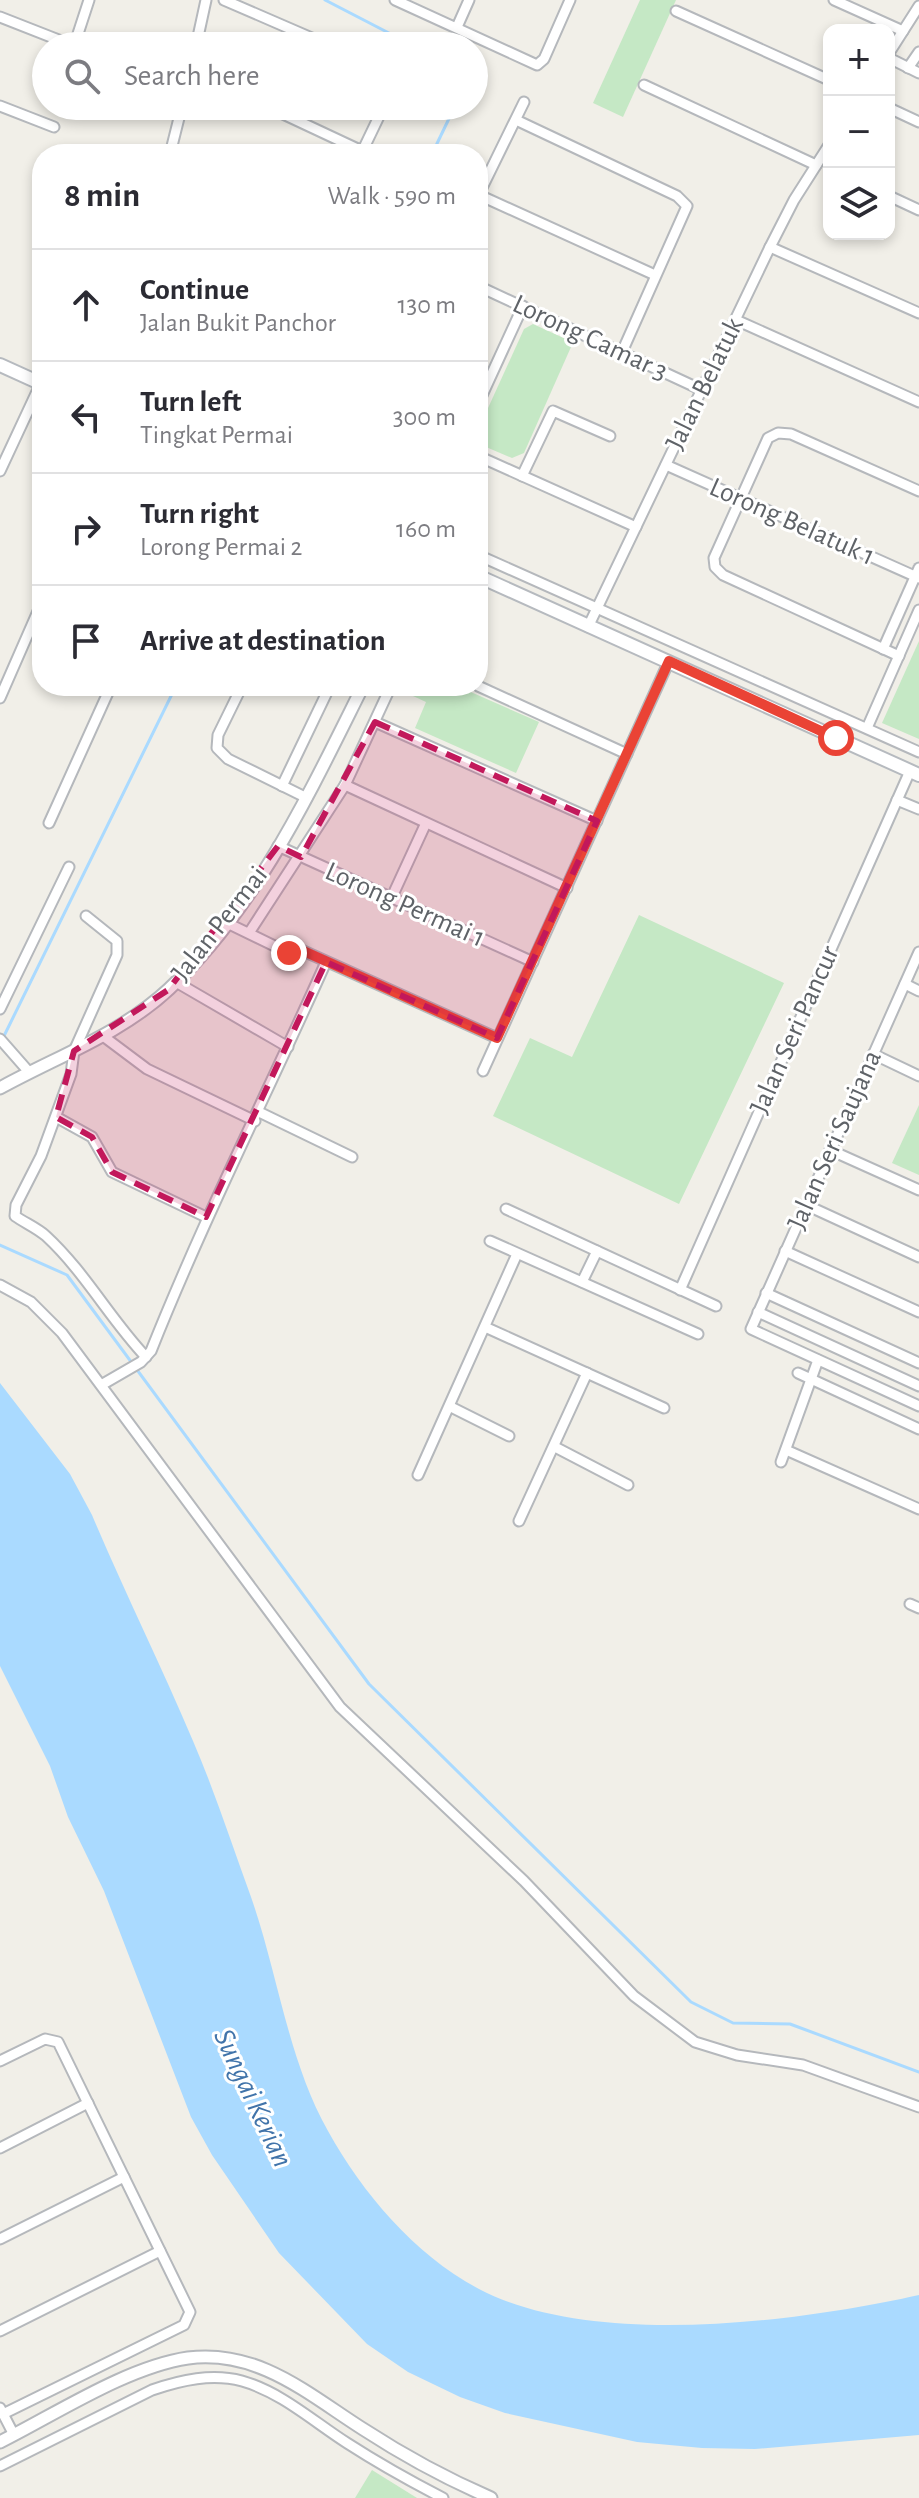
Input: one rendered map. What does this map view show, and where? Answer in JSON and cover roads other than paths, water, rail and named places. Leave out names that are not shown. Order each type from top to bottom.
[{"type":"main road","points":[[0,365],[32,380]]},
{"type":"main road","points":[[488,581],[914,773]]},
{"type":"street","points":[[79,32],[89,0]]},
{"type":"street","points":[[199,32],[206,0]]},
{"type":"street","points":[[224,0],[298,32]]},
{"type":"street","points":[[395,0],[468,32]]},
{"type":"street","points":[[457,27],[469,0]]},
{"type":"street","points":[[488,42],[537,65],[544,59],[570,0]]},
{"type":"street","points":[[834,0],[903,31]]},
{"type":"street","points":[[895,45],[919,6]]},
{"type":"street","points":[[676,11],[823,77]]},
{"type":"street","points":[[0,17],[38,32]]},
{"type":"street","points":[[908,68],[919,52]]},
{"type":"street","points":[[895,59],[919,73]]},
{"type":"street","points":[[644,85],[816,165]]},
{"type":"street","points":[[488,176],[524,102]]},
{"type":"street","points":[[0,106],[32,118]]},
{"type":"street","points":[[895,111],[919,122]]},
{"type":"street","points":[[36,120],[54,127]]},
{"type":"street","points":[[173,144],[179,120]]},
{"type":"street","points":[[295,120],[344,144]]},
{"type":"street","points":[[365,144],[377,120]]},
{"type":"street","points":[[516,120],[677,196],[687,206],[622,352]]},
{"type":"street","name":"Jalan Belatuk","points":[[588,627],[770,247],[823,154]]},
{"type":"street","points":[[895,199],[919,210]]},
{"type":"street","points":[[488,200],[655,275]]},
{"type":"street","points":[[770,247],[919,313]]},
{"type":"street","name":"Lorong Camar 3","points":[[488,290],[702,390]]},
{"type":"street","points":[[488,382],[523,306]]},
{"type":"street","points":[[736,320],[919,402]]},
{"type":"street","points":[[0,471],[32,403]]},
{"type":"street","points":[[522,476],[553,411],[610,436]]},
{"type":"street","points":[[899,656],[723,575],[715,567],[714,558],[768,438],[778,433],[791,434],[919,491]]},
{"type":"street","points":[[488,461],[636,527]]},
{"type":"street","name":"Lorong Belatuk 1","points":[[666,465],[918,574]]},
{"type":"street","points":[[488,560],[919,752]]},
{"type":"street","points":[[883,649],[918,574]]},
{"type":"street","points":[[867,728],[919,610]]},
{"type":"street","points":[[0,698],[32,625]]},
{"type":"street","points":[[483,1071],[669,661]]},
{"type":"street","points":[[488,691],[627,754]]},
{"type":"street","points":[[49,823],[106,696]]},
{"type":"street","points":[[237,696],[218,735],[217,748],[228,759],[307,798]]},
{"type":"street","points":[[282,786],[325,696]]},
{"type":"street","name":"Jalan Permai","points":[[0,1088],[103,1036],[176,982],[225,922],[278,846],[307,798],[358,696]]},
{"type":"street","points":[[249,933],[345,785],[387,696]]},
{"type":"street","points":[[375,722],[597,821]]},
{"type":"street","name":"Jalan Seri Pancur","points":[[680,1290],[897,800],[914,773]]},
{"type":"street","points":[[345,785],[567,888]]},
{"type":"street","points":[[897,800],[919,809]]},
{"type":"street","points":[[391,899],[426,823]]},
{"type":"street","name":"Lorong Permai 1","points":[[278,846],[533,962]]},
{"type":"street","points":[[0,1009],[69,867]]},
{"type":"street","points":[[86,916],[101,925],[117,941],[117,955],[74,1051],[71,1074],[56,1117],[16,1205],[15,1216],[52,1241],[144,1360]]},
{"type":"street","points":[[225,922],[289,953],[299,949],[497,1038]]},
{"type":"street","name":"Jalan Seri Saujana","points":[[818,1360],[751,1329],[919,952]]},
{"type":"street","points":[[107,1382],[144,1360],[226,1171],[257,1117],[326,962]]},
{"type":"street","points":[[176,982],[288,1047]]},
{"type":"street","points":[[905,984],[919,991]]},
{"type":"street","points":[[103,1036],[147,1069],[352,1157]]},
{"type":"street","points":[[3,1042],[29,1072]]},
{"type":"street","points":[[873,1054],[919,1076]]},
{"type":"street","points":[[56,1117],[92,1137],[112,1172],[206,1217]]},
{"type":"street","points":[[830,1150],[919,1190]]},
{"type":"street","points":[[806,1205],[919,1257]]},
{"type":"street","points":[[506,1209],[716,1306]]},
{"type":"street","points":[[490,1241],[698,1334]]},
{"type":"street","points":[[582,1282],[597,1251]]},
{"type":"street","points":[[785,1251],[919,1312]]},
{"type":"street","points":[[418,1475],[517,1254]]},
{"type":"street","points":[[0,1285],[31,1302],[107,1382],[340,1707],[524,1881],[634,1996],[695,2042],[737,2055],[803,2065],[919,2107]]},
{"type":"street","points":[[766,1293],[919,1363]]},
{"type":"street","points":[[758,1312],[919,1386]]},
{"type":"street","points":[[485,1327],[664,1408]]},
{"type":"street","points":[[781,1462],[818,1360],[919,1406]]},
{"type":"street","points":[[519,1521],[587,1373]]},
{"type":"street","points":[[798,1373],[919,1429]]},
{"type":"street","points":[[451,1407],[509,1436]]},
{"type":"street","points":[[555,1447],[628,1485]]},
{"type":"street","points":[[786,1450],[919,1509]]},
{"type":"street","points":[[0,2061],[45,2039],[58,2042],[190,2312],[184,2325],[2,2411],[14,2435]]},
{"type":"street","points":[[0,2148],[88,2103]]},
{"type":"street","points":[[0,2239],[124,2177]]},
{"type":"street","points":[[0,2331],[160,2251]]},
{"type":"street","points":[[0,2442],[148,2369],[187,2358],[220,2357],[249,2362],[283,2376],[466,2493],[491,2498]]},
{"type":"street","points":[[0,2466],[152,2390],[177,2382],[215,2377],[243,2381],[268,2392],[397,2474],[443,2498]]},
{"type":"water","name":"Sungai Kerian","points":[[0,1383],[70,1474],[92,1515],[209,1780],[251,1897],[293,2046],[314,2104],[342,2154],[374,2200],[433,2259],[479,2289],[525,2308],[578,2319],[696,2325],[756,2321],[919,2295],[919,2435],[755,2449],[702,2448],[637,2442],[505,2413],[460,2397],[408,2372],[367,2344],[279,2253],[212,2155],[191,2117],[104,1891],[68,1817],[50,1766],[0,1666]]},
{"type":"waterway","points":[[325,0],[387,32]]},
{"type":"waterway","points":[[437,144],[448,120]]},
{"type":"waterway","points":[[3,1038],[171,696]]},
{"type":"waterway","points":[[0,1245],[67,1275],[369,1684],[691,2002],[733,2023],[790,2024],[919,2072]]}]
